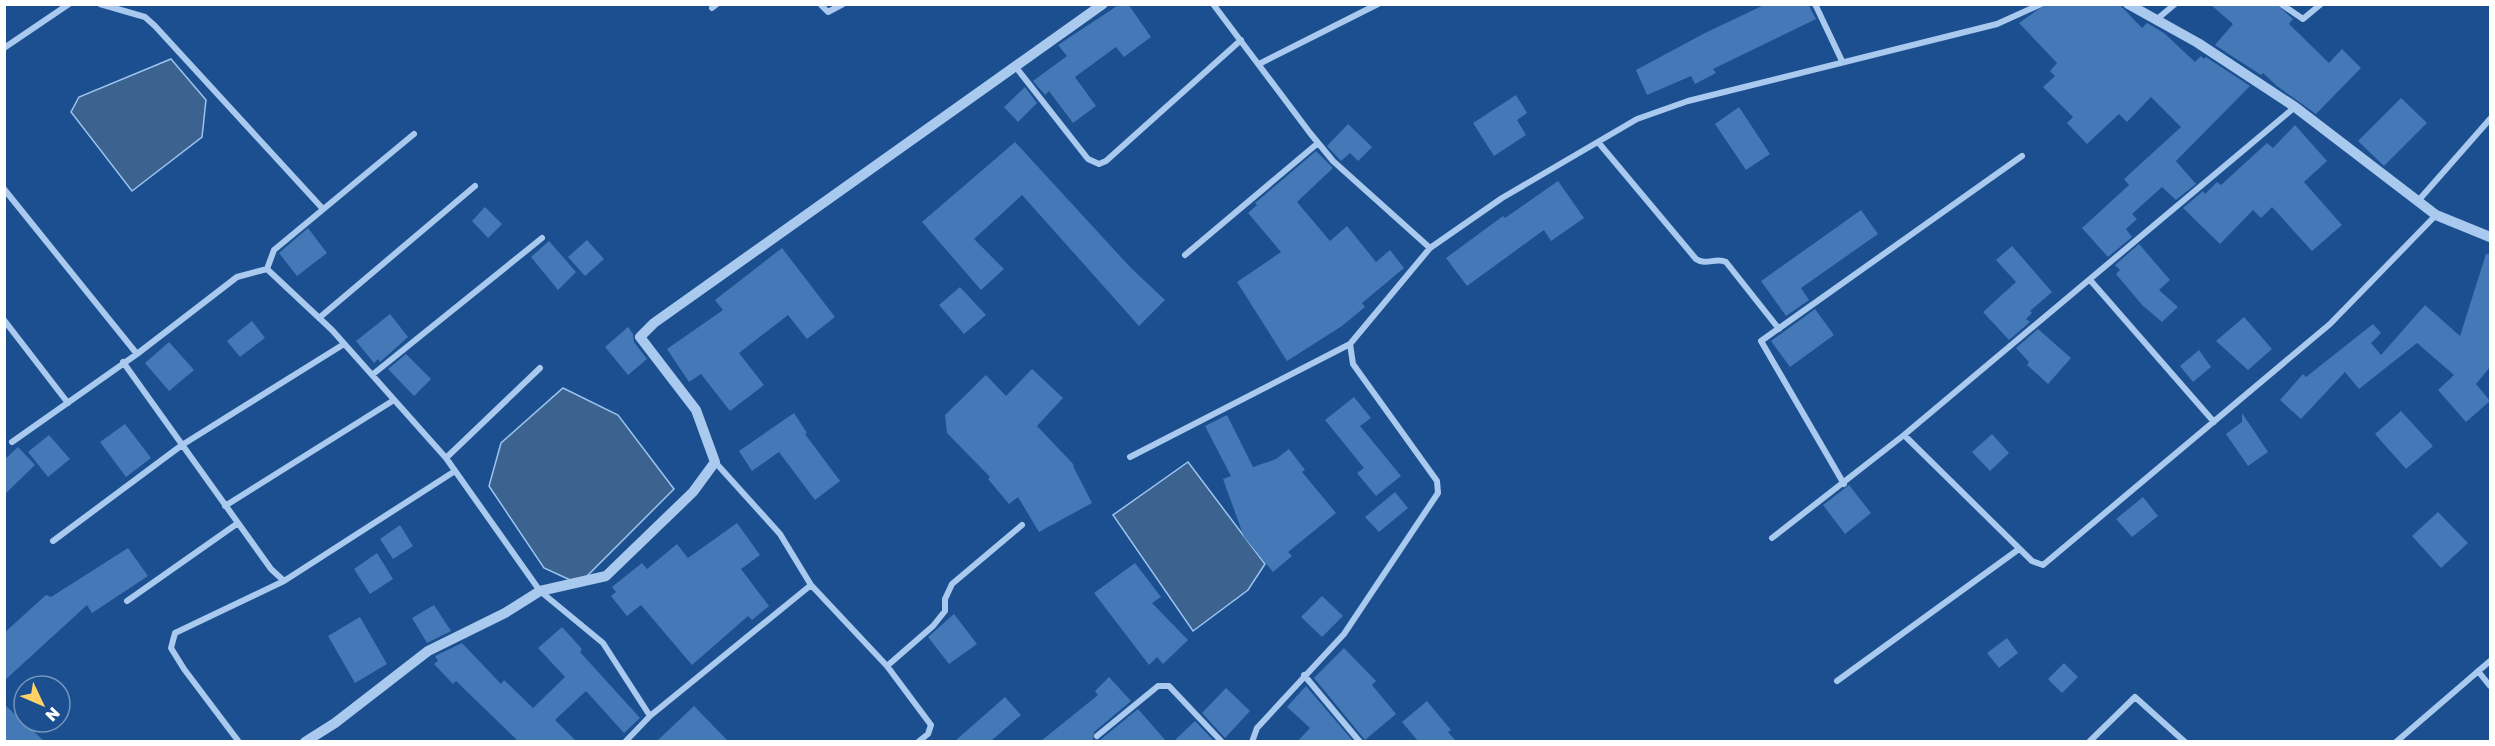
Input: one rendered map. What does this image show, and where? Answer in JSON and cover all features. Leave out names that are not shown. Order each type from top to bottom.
[{"type":"street","points":[[4,48],[69,4]]},
{"type":"street","points":[[100,4],[145,17],[155,26],[323,208]]},
{"type":"street","points":[[820,4],[828,12],[843,4]]},
{"type":"street","points":[[918,741],[928,734],[931,725],[888,666],[811,585],[780,534],[715,462],[696,410],[640,337],[654,323],[783,234],[1104,4]]},
{"type":"street","points":[[1214,4],[1318,143],[1357,183],[1431,248]]},
{"type":"street","points":[[1258,64],[1378,4]]},
{"type":"street","points":[[1815,4],[1842,61]]},
{"type":"street","points":[[1130,457],[1350,344],[1431,248],[1502,198],[1637,118],[1662,109],[1842,61],[1997,24],[2041,4]]},
{"type":"street","points":[[2128,4],[2198,43],[2295,107],[2436,215],[2490,237]]},
{"type":"street","points":[[2156,20],[2175,4]]},
{"type":"street","points":[[2282,4],[2303,19],[2321,4]]},
{"type":"street","points":[[1015,66],[1088,159],[1099,164],[1106,161],[1241,40]]},
{"type":"street","points":[[1772,538],[1904,435],[2295,107]]},
{"type":"street","points":[[2418,201],[2490,118]]},
{"type":"street","points":[[267,269],[274,250],[414,134]]},
{"type":"street","points":[[1598,142],[1696,259],[1702,262],[1726,262],[1779,329]]},
{"type":"street","points":[[1185,255],[1318,143]]},
{"type":"street","points":[[1844,483],[1760,344],[1762,339],[2022,156]]},
{"type":"street","points":[[319,318],[475,186]]},
{"type":"street","points":[[4,189],[137,354]]},
{"type":"street","points":[[1904,435],[2039,566],[2330,324],[2436,215]]},
{"type":"street","points":[[372,375],[542,237]]},
{"type":"street","points":[[267,269],[344,344],[446,458],[540,591],[603,644],[650,716]]},
{"type":"street","points":[[12,442],[137,354],[237,276],[267,269]]},
{"type":"street","points":[[2091,280],[2214,422]]},
{"type":"street","points":[[4,320],[68,403]]},
{"type":"street","points":[[53,541],[182,445],[344,344]]},
{"type":"street","points":[[1252,741],[1257,728],[1344,634],[1438,489],[1434,476],[1353,364],[1350,344]]},
{"type":"street","points":[[123,362],[271,569],[284,581]]},
{"type":"street","points":[[446,458],[540,368]]},
{"type":"street","points":[[225,506],[394,400]]},
{"type":"street","points":[[305,741],[335,723],[428,651],[505,613],[540,591],[606,576],[693,492],[715,462]]},
{"type":"street","points":[[239,741],[171,648],[176,633],[284,581],[455,471]]},
{"type":"street","points":[[127,601],[238,523]]},
{"type":"street","points":[[888,666],[933,626],[945,611],[945,599],[952,584],[1022,525]]},
{"type":"street","points":[[1837,681],[2019,549]]},
{"type":"street","points":[[624,741],[650,716],[811,585]]},
{"type":"street","points":[[2396,741],[2490,661]]},
{"type":"street","points":[[2478,671],[2490,686]]},
{"type":"street","points":[[1304,675],[1360,741]]},
{"type":"street","points":[[1097,736],[1158,686],[1169,686],[1222,741]]},
{"type":"street","points":[[2089,741],[2135,697],[2185,741]]},
{"type":"water","points":[[171,59],[206,100],[202,137],[132,191],[71,112],[79,97]]},
{"type":"water","points":[[563,388],[618,415],[674,489],[579,584],[544,568],[489,486],[501,443]]},
{"type":"water","points":[[1188,462],[1265,564],[1248,590],[1193,631],[1113,515]]},
{"type":"building","points":[[1120,4],[1128,4],[1151,37],[1124,57],[1116,47],[1075,77],[1096,106],[1073,123],[1049,91],[1045,95],[1033,81],[1067,56],[1058,45]]},
{"type":"building","points":[[1766,4],[1808,4],[1816,19],[1713,69],[1716,73],[1695,84],[1691,76],[1647,95],[1636,70]]},
{"type":"building","points":[[2046,4],[2119,4],[2142,28],[2147,23],[2164,33],[2195,62],[2201,56],[2204,59],[2206,57],[2250,86],[2176,161],[2196,184],[2176,200],[2162,187],[2132,214],[2137,219],[2126,229],[2132,237],[2108,257],[2082,228],[2129,185],[2124,179],[2181,127],[2151,97],[2127,122],[2119,114],[2087,144],[2067,123],[2073,117],[2043,87],[2055,76],[2050,71],[2057,63],[2019,23]]},
{"type":"building","points":[[2210,4],[2276,4],[2293,19],[2289,24],[2329,63],[2342,49],[2361,68],[2316,114],[2263,73],[2261,75],[2215,45],[2233,24]]},
{"type":"building","points":[[1025,87],[1037,103],[1018,122],[1004,107]]},
{"type":"building","points":[[1516,95],[1527,113],[1517,120],[1526,135],[1494,156],[1473,123]]},
{"type":"building","points":[[2401,98],[2427,123],[2384,166],[2358,141]]},
{"type":"building","points":[[1739,107],[1770,154],[1746,170],[1715,124]]},
{"type":"building","points":[[1348,124],[1372,147],[1358,161],[1350,153],[1341,161],[1327,146]]},
{"type":"building","points":[[2295,125],[2327,161],[2304,182],[2342,225],[2312,251],[2272,207],[2261,218],[2253,210],[2220,244],[2183,208],[2203,191],[2205,194],[2217,182],[2221,185],[2267,143],[2273,148]]},
{"type":"building","points":[[1015,142],[1131,268],[1165,300],[1139,326],[1022,195],[974,239],[1004,269],[981,290],[922,222]]},
{"type":"building","points":[[1316,151],[1333,168],[1297,202],[1330,241],[1347,226],[1376,262],[1390,250],[1404,268],[1362,303],[1365,307],[1342,326],[1287,361],[1237,282],[1281,252],[1248,213],[1257,205],[1255,203]]},
{"type":"building","points":[[1558,181],[1584,218],[1551,241],[1544,230],[1467,286],[1446,258],[1503,216],[1505,218]]},
{"type":"building","points":[[485,207],[502,224],[488,238],[472,221]]},
{"type":"building","points":[[1861,210],[1878,234],[1801,288],[1809,300],[1786,316],[1761,281]]},
{"type":"building","points":[[308,228],[327,253],[297,276],[279,253]]},
{"type":"building","points":[[587,240],[604,259],[585,276],[568,257]]},
{"type":"building","points":[[549,241],[576,272],[558,290],[531,257]]},
{"type":"building","points":[[2139,244],[2170,280],[2159,290],[2178,307],[2162,322],[2142,305],[2116,274],[2120,270],[2115,265]]},
{"type":"building","points":[[2012,246],[2052,292],[2030,311],[2032,313],[2026,319],[2030,322],[2009,340],[1983,312],[2016,282],[1996,260]]},
{"type":"building","points":[[782,248],[835,317],[807,339],[788,315],[739,353],[764,385],[730,411],[701,374],[689,382],[667,349],[723,310],[715,300]]},
{"type":"building","points":[[2486,254],[2490,254],[2490,367],[2476,384],[2490,401],[2466,422],[2438,390],[2454,375],[2417,343],[2359,389],[2345,372],[2301,419],[2280,400],[2303,374],[2306,377],[2373,324],[2381,333],[2371,343],[2381,355],[2425,305],[2460,336]]},
{"type":"building","points":[[960,287],[986,315],[964,334],[939,305]]},
{"type":"building","points":[[1815,309],[1834,335],[1790,367],[1771,341]]},
{"type":"building","points":[[390,314],[408,337],[380,362],[378,359],[374,363],[356,341]]},
{"type":"building","points":[[2244,317],[2272,349],[2248,370],[2216,341]]},
{"type":"building","points":[[252,321],[265,338],[240,357],[227,341]]},
{"type":"building","points":[[628,327],[633,334],[634,342],[647,359],[628,375],[605,347]]},
{"type":"building","points":[[2038,329],[2071,358],[2048,384],[2027,365],[2029,362],[2016,348]]},
{"type":"building","points":[[169,342],[194,370],[169,391],[145,363]]},
{"type":"building","points":[[2199,350],[2211,367],[2193,382],[2180,366]]},
{"type":"building","points":[[406,354],[431,379],[414,396],[388,369]]},
{"type":"building","points":[[1032,369],[1063,398],[1037,426],[1074,465],[1092,503],[1039,532],[1018,497],[1009,504],[988,479],[990,477],[947,433],[945,415],[986,375],[1006,396]]},
{"type":"building","points":[[1354,397],[1371,418],[1360,426],[1401,476],[1376,496],[1357,473],[1364,468],[1325,420]]},
{"type":"building","points":[[2401,411],[2433,446],[2406,469],[2375,434]]},
{"type":"building","points":[[794,413],[807,433],[805,434],[840,481],[815,500],[779,452],[752,471],[739,451]]},
{"type":"building","points":[[2242,413],[2268,452],[2248,466],[2226,434],[2242,422]]},
{"type":"building","points":[[1227,415],[1253,467],[1276,459],[1289,449],[1305,470],[1302,472],[1336,513],[1288,552],[1292,556],[1273,572],[1244,537],[1223,479],[1231,476],[1205,426]]},
{"type":"building","points":[[125,424],[151,458],[126,477],[100,442]]},
{"type":"building","points":[[1992,434],[2009,453],[1990,471],[1972,452]]},
{"type":"building","points":[[49,435],[70,459],[48,477],[28,452]]},
{"type":"building","points":[[18,447],[35,465],[4,495],[4,460]]},
{"type":"building","points":[[1849,485],[1871,513],[1845,534],[1823,505]]},
{"type":"building","points":[[1395,492],[1408,508],[1379,532],[1365,517]]},
{"type":"building","points":[[2143,497],[2158,516],[2132,537],[2116,519]]},
{"type":"building","points":[[2438,512],[2468,543],[2441,568],[2412,536]]},
{"type":"building","points":[[737,523],[760,555],[741,569],[769,606],[752,620],[748,616],[692,665],[641,605],[627,616],[611,596],[616,592],[612,587],[642,563],[647,569],[677,544],[688,558]]},
{"type":"building","points":[[400,525],[413,546],[393,559],[380,539]]},
{"type":"building","points":[[128,548],[148,576],[92,613],[87,605],[4,681],[4,633],[46,595],[51,597]]},
{"type":"building","points":[[377,553],[393,579],[370,594],[354,569]]},
{"type":"building","points":[[1135,563],[1161,597],[1152,603],[1188,640],[1163,664],[1157,657],[1149,665],[1094,593]]},
{"type":"building","points":[[1322,596],[1343,616],[1322,637],[1301,617]]},
{"type":"building","points":[[434,605],[451,631],[427,643],[412,618]]},
{"type":"building","points":[[954,614],[977,644],[949,664],[928,637]]},
{"type":"building","points":[[360,617],[387,664],[355,683],[328,636]]},
{"type":"building","points":[[562,627],[582,649],[580,652],[640,718],[624,733],[586,691],[555,720],[576,741],[518,741],[456,681],[453,684],[434,664],[438,661],[435,656],[462,643],[501,684],[504,680],[533,708],[565,677],[538,648]]},
{"type":"building","points":[[2007,638],[2018,653],[1999,668],[1987,653]]},
{"type":"building","points":[[1344,648],[1376,681],[1372,685],[1396,714],[1365,740],[1314,678]]},
{"type":"building","points":[[2064,663],[2078,677],[2062,693],[2048,679]]},
{"type":"building","points":[[1109,677],[1131,701],[1094,732],[1093,740],[1100,740],[1138,709],[1166,741],[1041,741],[1098,695],[1095,691]]},
{"type":"building","points":[[1306,686],[1353,741],[1298,741],[1310,728],[1287,707]]},
{"type":"building","points":[[1226,688],[1250,711],[1225,738],[1202,713]]},
{"type":"building","points":[[1005,697],[1021,715],[991,741],[955,741]]},
{"type":"building","points":[[1427,701],[1451,730],[1448,732],[1456,741],[1418,741],[1402,722]]},
{"type":"building","points":[[4,704],[12,711],[12,734],[36,734],[44,741],[4,741]]},
{"type":"building","points":[[694,706],[728,741],[657,741]]},
{"type":"building","points":[[1195,721],[1214,741],[1174,741]]}]
